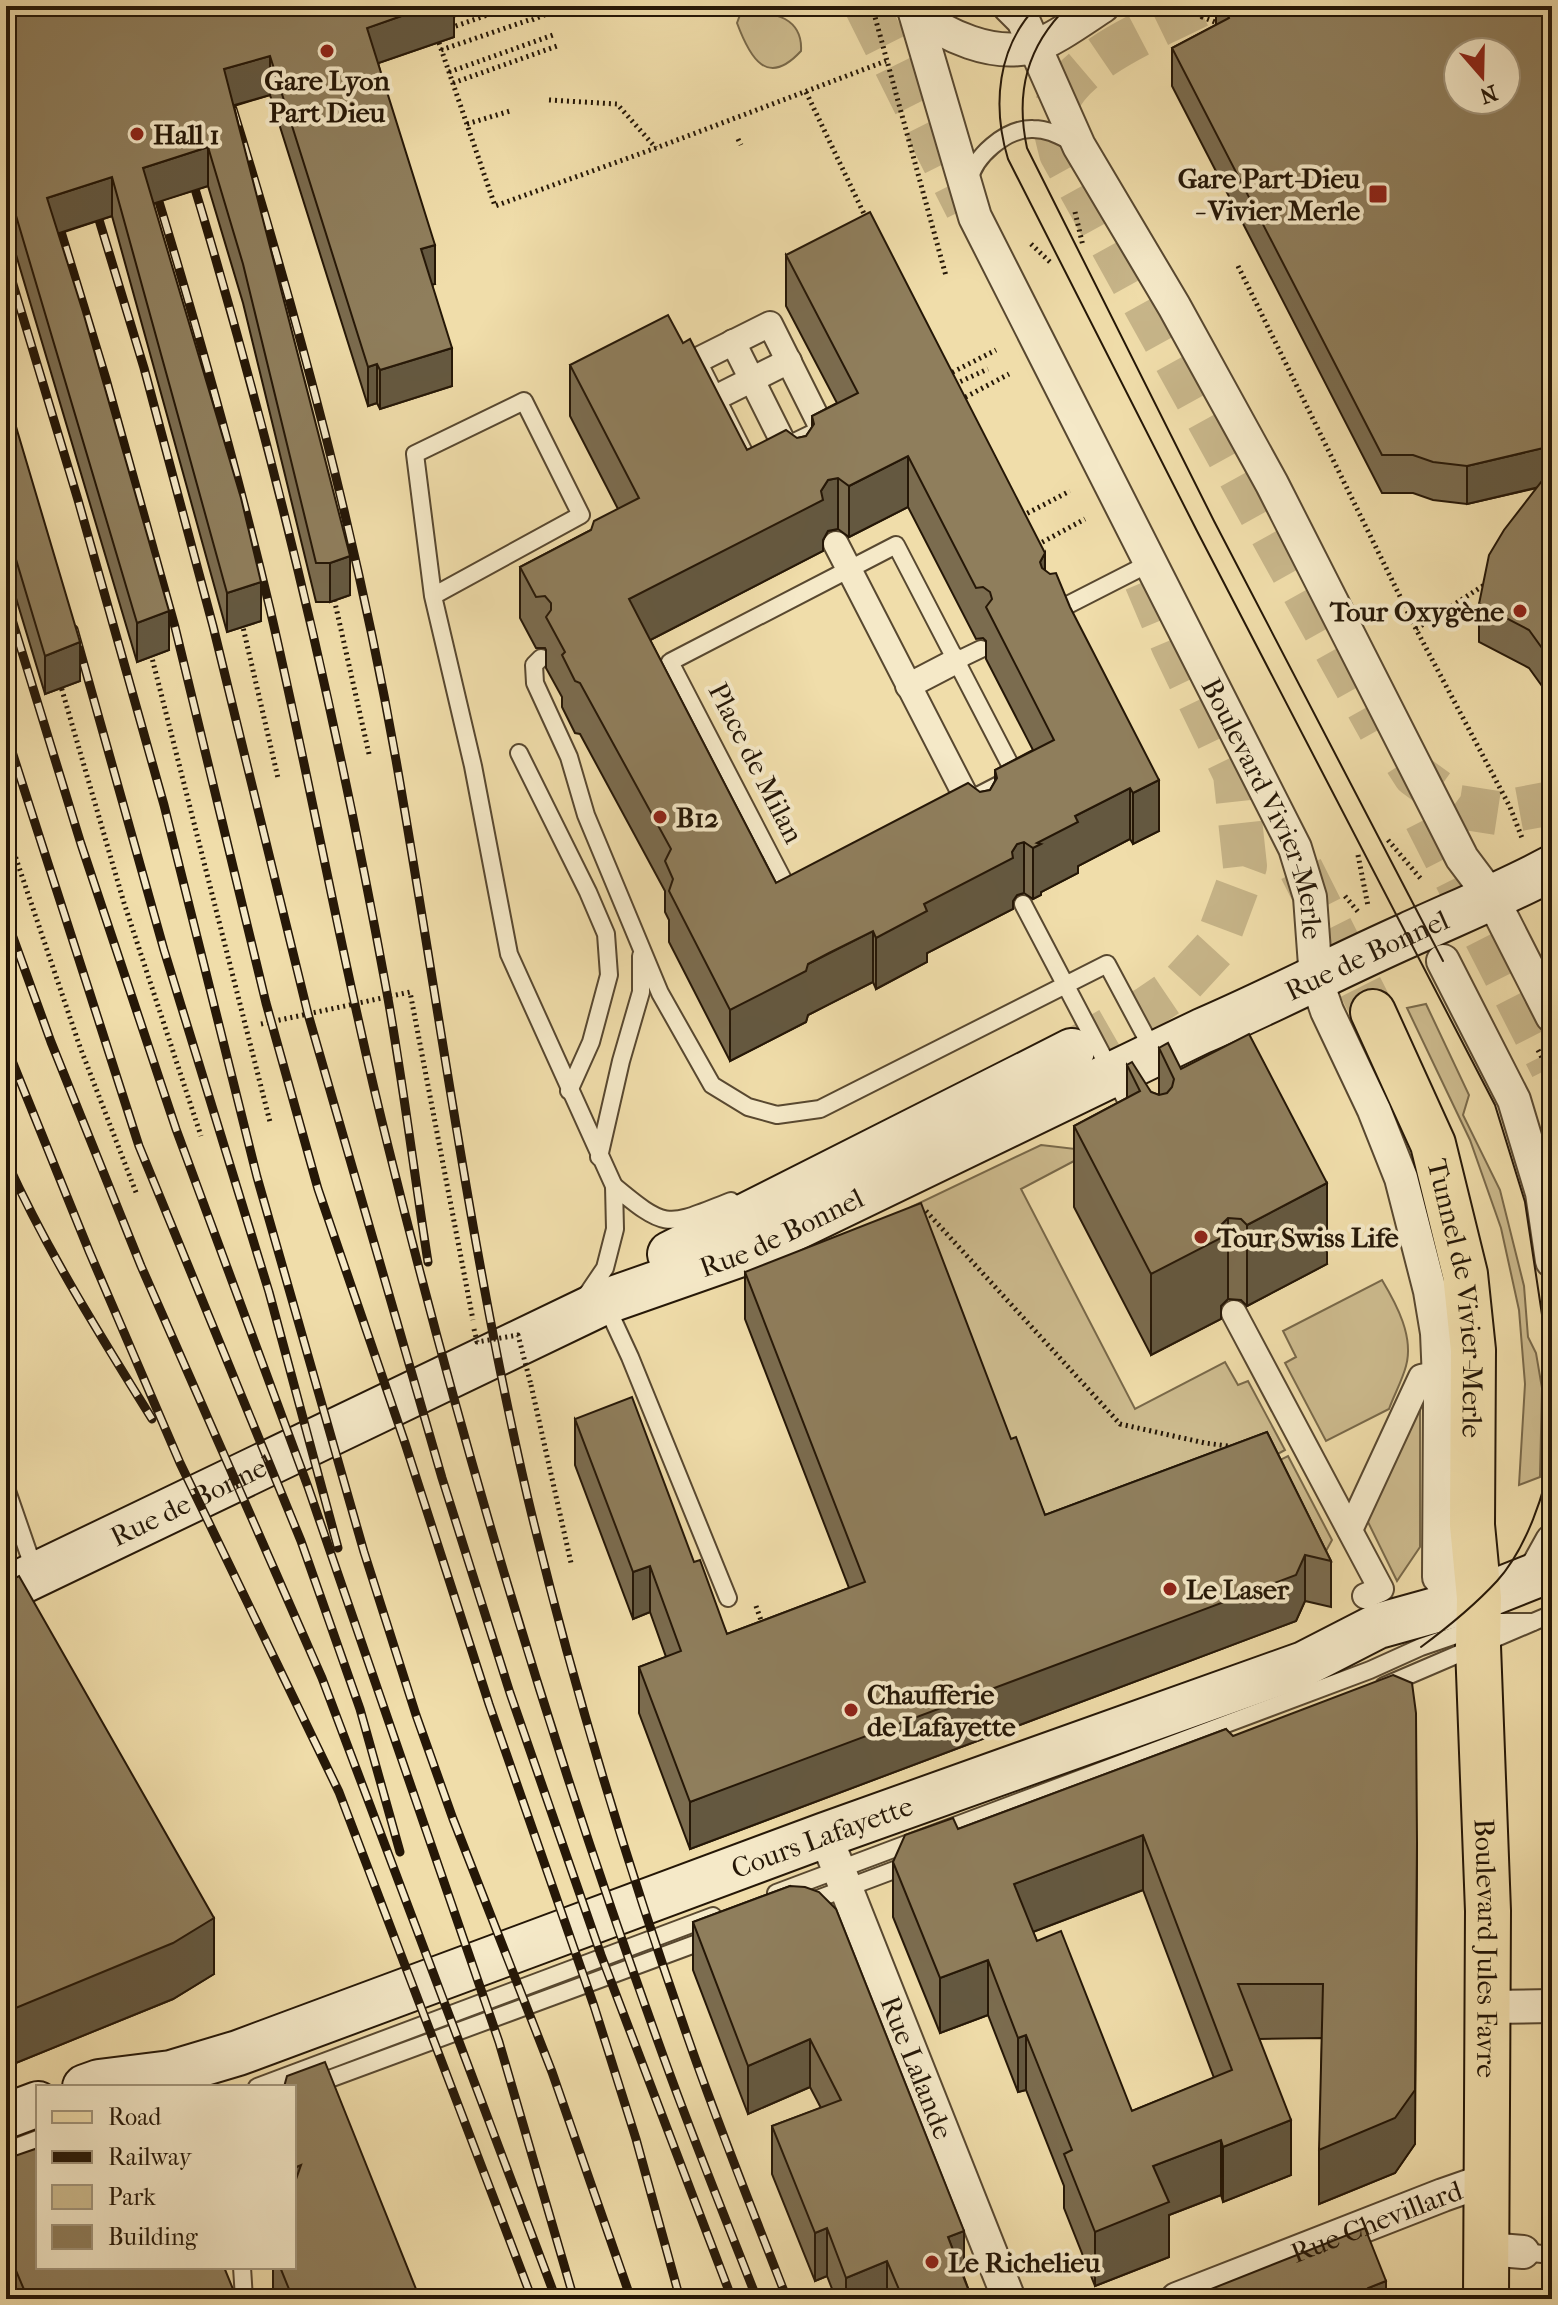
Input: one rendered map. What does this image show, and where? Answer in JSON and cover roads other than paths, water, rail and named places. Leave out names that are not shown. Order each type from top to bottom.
[{"type":"main road","name":"Rue de Bonnel","points":[[16,1581],[588,1310],[741,1254],[895,1179],[1126,1102],[1155,1053],[1407,935],[1461,928],[1552,868]]},
{"type":"main road","name":"Tunnel de Vivier-Merle","points":[[1373,1012],[1433,1144],[1465,1274],[1473,1350],[1475,1631]]},
{"type":"main road","points":[[588,1310],[633,1271],[1072,1051]]},
{"type":"main road","name":"Cours Lafayette","points":[[91,2085],[202,2071],[836,1865],[1304,1664],[1378,1626],[1475,1631],[1547,1575]]},
{"type":"main road","name":"Boulevard Jules Favre","points":[[1475,1631],[1488,1911],[1486,2180],[1521,2252],[1486,2299]]},
{"type":"main road","points":[[6,2116],[36,2105]]},
{"type":"street","points":[[1009,6],[1023,20],[1079,146],[1174,306],[1280,497],[1462,858],[1461,928],[1542,1193],[1552,1261]]},
{"type":"street","points":[[914,9],[947,33],[1008,50],[1035,47],[1103,6]]},
{"type":"street","name":"Boulevard Vivier-Merle","points":[[914,9],[975,217],[1295,848],[1310,897],[1316,979],[1327,1011],[1374,1110],[1401,1178],[1430,1291],[1439,1373],[1439,1577],[1475,1631]]},
{"type":"street","points":[[770,324],[824,432],[748,469],[694,362],[733,342],[770,324]]},
{"type":"street","points":[[733,342],[799,474]]},
{"type":"street","points":[[713,399],[789,361]]},
{"type":"street","points":[[836,544],[982,828]]},
{"type":"street","points":[[908,686],[956,661]]},
{"type":"street","points":[[1461,928],[1552,1016]]},
{"type":"street","points":[[1234,1313],[1381,1589],[1365,1596]]},
{"type":"street","points":[[1350,1530],[1421,1377],[1439,1373]]},
{"type":"street","name":"Rue Lalande","points":[[836,1865],[1009,2299]]},
{"type":"street","points":[[1487,2007],[1552,2006]]},
{"type":"street","name":"Rue Chevillard","points":[[1177,2299],[1486,2180]]},
{"type":"lane","points":[[969,192],[969,178],[984,154],[1002,140],[1023,130],[1053,132],[1079,146]]},
{"type":"lane","points":[[433,596],[581,515],[524,401],[415,454],[433,596],[473,766],[509,954],[614,1186],[650,1217],[672,1221],[684,1219],[778,1183],[813,1181]]},
{"type":"lane","name":"Place de Milan","points":[[896,545],[956,661],[1016,776],[790,893],[670,662],[896,545]]},
{"type":"lane","points":[[1051,614],[1150,563]]},
{"type":"lane","points":[[956,661],[981,649]]},
{"type":"lane","points":[[541,658],[534,665],[535,683],[569,757],[586,815],[660,993],[712,1085],[748,1107],[777,1115],[820,1109],[1107,964],[1155,1053]]},
{"type":"lane","points":[[519,753],[606,934],[609,975],[591,1042],[569,1091]]},
{"type":"lane","points":[[1023,904],[1073,981],[1126,1102]]},
{"type":"lane","points":[[599,1157],[641,992],[641,943]]},
{"type":"lane","points":[[614,1186],[615,1229],[605,1268],[588,1310],[630,1357],[728,1598]]},
{"type":"lane","points":[[6,1488],[16,1581]]},
{"type":"lane","points":[[1533,1622],[1547,1575]]},
{"type":"lane","points":[[1475,1631],[1533,1622]]},
{"type":"lane","points":[[1374,1690],[1475,1631],[1533,1622]]},
{"type":"lane","points":[[755,1901],[836,1865],[933,1855]]},
{"type":"lane","points":[[790,1909],[836,1865]]},
{"type":"lane","points":[[262,2085],[728,1911]]},
{"type":"lane","points":[[296,2091],[721,1935]]},
{"type":"lane","points":[[6,2151],[36,2140]]},
{"type":"lane","points":[[242,2269],[244,2299]]},
{"type":"tunnel","points":[[866,6],[967,208]]},
{"type":"tunnel","points":[[1198,6],[1138,35],[1077,76],[1063,93],[1055,110],[1061,153],[1380,729]]},
{"type":"tunnel","points":[[1072,1051],[1180,986],[1214,949],[1245,866],[1235,774],[1146,581]]},
{"type":"tunnel","points":[[1406,761],[1415,775],[1459,807],[1498,813],[1552,803]]},
{"type":"tunnel","points":[[1426,819],[1552,1067]]},
{"type":"tunnel","points":[[1301,869],[1373,1012]]},
{"type":"tram line","points":[[1037,6],[1013,40],[1002,78],[1000,118],[1008,159],[1495,1105],[1525,1202],[1552,1381]]},
{"type":"tram line","points":[[1068,6],[1043,37],[1028,71],[1023,108],[1027,148],[1214,521],[1443,961]]},
{"type":"tram line","points":[[1421,1647],[1470,1608],[1497,1581],[1517,1553],[1533,1519],[1552,1449]]},
{"type":"railway","points":[[233,109],[325,432],[381,677],[489,1315],[545,1568],[582,1705],[644,1909],[701,2076],[787,2299]]},
{"type":"railway","points":[[189,169],[275,476],[324,681],[387,993],[428,1262]]},
{"type":"railway","points":[[153,182],[215,395],[257,555],[373,1083],[418,1265],[481,1495],[550,1723],[625,1949],[687,2121],[757,2299]]},
{"type":"railway","points":[[93,200],[144,368],[213,626],[308,1014],[442,1478],[510,1693],[601,1955],[732,2299]]},
{"type":"railway","points":[[55,212],[106,379],[175,627],[266,1003],[318,1189],[405,1443],[489,1704],[594,2006],[636,2139],[680,2299]]},
{"type":"railway","points":[[6,261],[78,500],[164,805],[257,1177],[364,1552],[453,1819],[552,2072],[631,2299]]},
{"type":"railway","points":[[6,600],[81,844],[176,1129],[308,1487],[499,2042],[574,2299]]},
{"type":"railway","points":[[74,629],[164,950],[269,1292],[338,1548]]},
{"type":"railway","points":[[6,733],[139,1146],[301,1541],[360,1709],[400,1852]]},
{"type":"railway","points":[[6,918],[51,1042],[141,1266],[322,1678],[556,2299]]},
{"type":"railway","points":[[6,1046],[180,1463],[339,1792],[532,2299]]},
{"type":"railway","points":[[6,1160],[57,1260],[152,1419]]},
{"type":"place","name":"Gare Lyon Part Dieu","points":[[327,51]]},
{"type":"place","name":"Hall 1","points":[[137,134]]},
{"type":"place","name":"Gare Part-Dieu - Vivier Merle","points":[[1378,194]]},
{"type":"place","name":"Tour Oxygène","points":[[1520,611]]},
{"type":"place","name":"B12","points":[[660,817]]},
{"type":"place","name":"Tour Swiss Life","points":[[1201,1237]]},
{"type":"place","name":"Le Laser","points":[[1170,1589]]},
{"type":"place","name":"Chaufferie de Lafayette","points":[[851,1710]]},
{"type":"place","name":"Le Richelieu","points":[[932,2262]]}]
